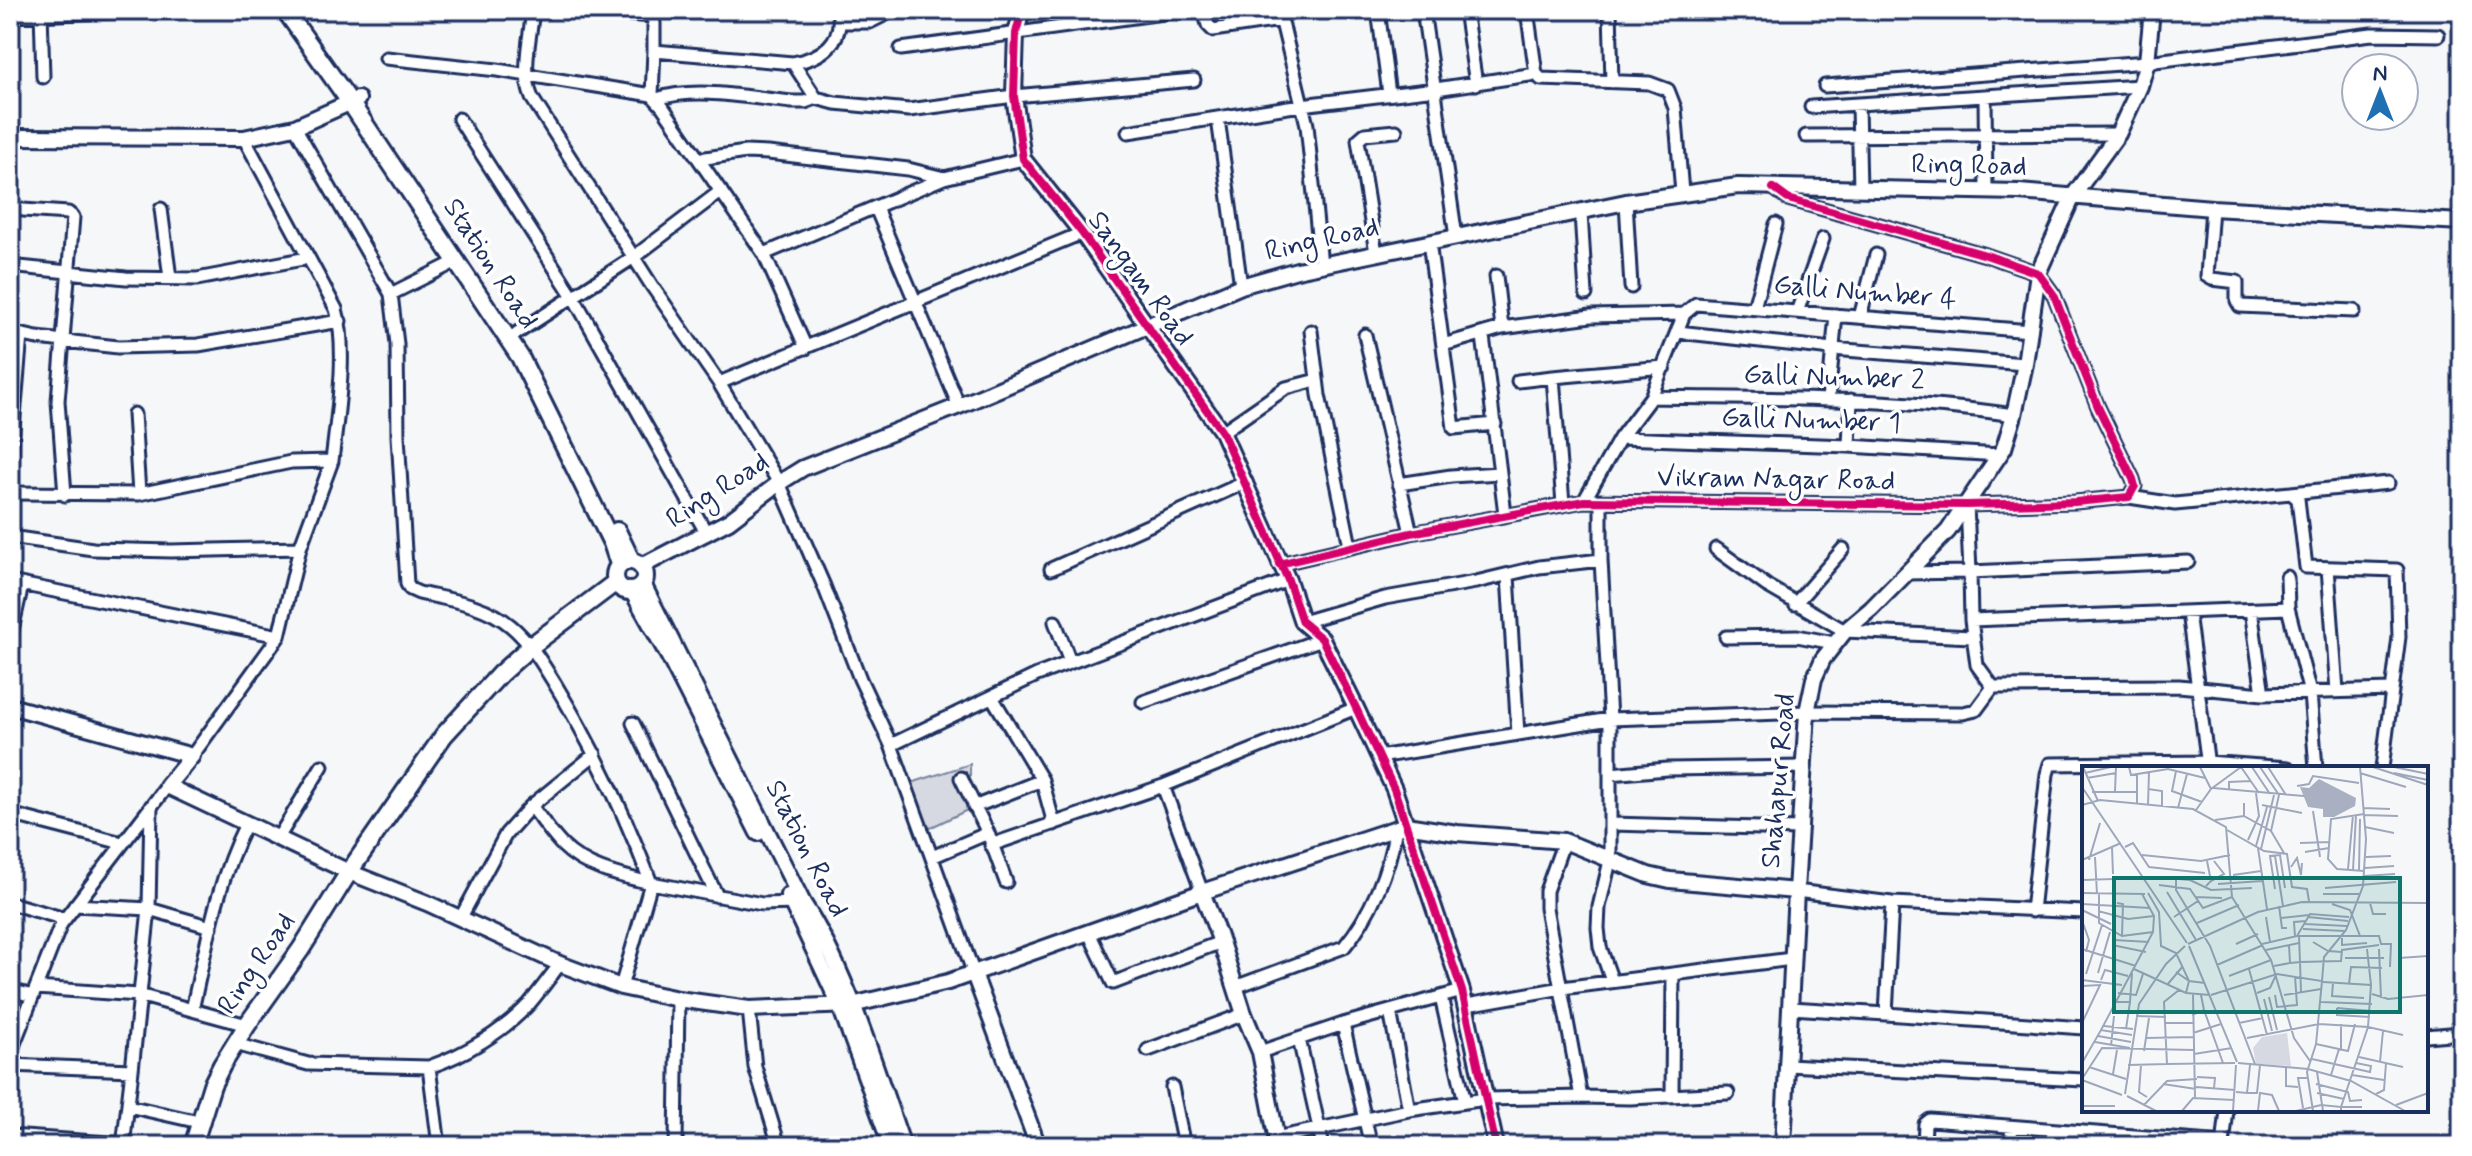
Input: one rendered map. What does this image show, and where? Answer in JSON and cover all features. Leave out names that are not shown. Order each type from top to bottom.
[{"type":"main road","name":"Station Road","points":[[285,10],[354,100],[517,333],[537,365],[631,563]]},
{"type":"main road","name":"Station Road","points":[[295,10],[520,357],[612,543],[631,563]]},
{"type":"main road","points":[[1022,10],[1016,33],[1014,96],[1023,159]]},
{"type":"main road","name":"Shahapur Road","points":[[1783,1146],[1807,712],[1814,679],[1834,643],[1948,531],[2000,455],[2014,415],[2025,364],[2038,273],[2073,196],[2118,134],[2140,86],[2147,62],[2152,10]]},
{"type":"main road","points":[[10,137],[244,138],[295,127],[354,100]]},
{"type":"main road","name":"Sangam Road","points":[[1023,159],[1082,233],[1222,432],[1288,580],[1302,622]]},
{"type":"main road","name":"Ring Road","points":[[631,563],[707,534],[803,468],[959,406],[1241,286],[1376,253],[1626,202],[1738,186],[1986,191],[2455,222]]},
{"type":"main road","points":[[631,563],[645,572],[638,588],[620,588],[616,582],[614,576],[631,563]]},
{"type":"main road","name":"Ring Road","points":[[193,1146],[212,1085],[235,1044],[444,735],[500,674],[531,646],[616,582]]},
{"type":"main road","name":"Station Road","points":[[638,588],[798,903],[846,1005],[903,1146]]},
{"type":"main road","points":[[1302,622],[1322,639],[1394,789],[1401,827],[1464,998],[1496,1146]]},
{"type":"main road","points":[[10,706],[192,756],[167,786],[349,872],[560,964],[621,987],[749,1009],[846,1005],[974,974],[1202,892],[1401,827],[1564,841],[1630,870],[1670,880],[1796,891]]},
{"type":"main road","points":[[1202,892],[1260,1052],[1277,1142]]},
{"type":"main road","points":[[974,974],[1038,1146]]},
{"type":"main road","name":"Station Road","points":[[846,1005],[891,1146]]},
{"type":"street","points":[[10,16],[41,12],[152,10]]},
{"type":"street","points":[[533,10],[527,75],[527,87],[532,98],[719,383],[779,483],[860,679],[891,745],[974,974]]},
{"type":"street","points":[[578,10],[652,16],[655,97],[764,254],[806,348]]},
{"type":"street","points":[[654,51],[793,63],[812,60],[829,47],[838,33],[840,16],[870,22],[894,10]]},
{"type":"street","points":[[901,49],[1185,10]]},
{"type":"street","points":[[1204,10],[1208,25],[1213,30],[1280,15],[1307,125],[1321,265]]},
{"type":"street","points":[[1378,10],[1389,94]]},
{"type":"street","points":[[1423,10],[1456,237]]},
{"type":"street","points":[[1465,10],[1476,84]]},
{"type":"street","points":[[1527,10],[1536,74],[1541,79],[1662,86],[1672,96],[1682,193]]},
{"type":"street","points":[[1610,10],[1612,82]]},
{"type":"street","points":[[41,12],[43,77]]},
{"type":"street","points":[[1825,86],[2147,62],[2372,34],[2438,35]]},
{"type":"street","points":[[386,58],[527,75],[655,97],[692,93],[792,102],[816,98],[835,103],[909,110],[1014,96],[1194,80]]},
{"type":"street","points":[[793,63],[816,98]]},
{"type":"street","points":[[1128,132],[1536,74]]},
{"type":"street","points":[[1811,107],[2140,86]]},
{"type":"street","points":[[1985,97],[1986,191]]},
{"type":"street","points":[[1858,106],[1860,189]]},
{"type":"street","points":[[459,119],[574,298],[707,534]]},
{"type":"street","points":[[1218,119],[1241,286]]},
{"type":"street","points":[[295,127],[391,294],[397,344],[398,436],[407,584],[419,593],[483,609],[510,625],[531,646],[595,754],[628,821],[651,883],[621,987]]},
{"type":"street","points":[[1376,253],[1358,140],[1365,134],[1396,131]]},
{"type":"street","points":[[1806,136],[2118,134]]},
{"type":"street","points":[[192,756],[279,636],[300,548],[332,461],[339,395],[340,321],[336,309],[244,138]]},
{"type":"street","points":[[699,159],[746,152],[768,153],[908,169],[944,178]]},
{"type":"street","points":[[764,254],[944,178],[1023,159]]},
{"type":"street","points":[[1773,188],[1788,199],[1986,255],[2038,273],[2054,295],[2098,407],[2133,479],[2135,486],[2129,497]]},
{"type":"street","points":[[517,333],[634,257],[721,191]]},
{"type":"street","points":[[1626,202],[1631,287]]},
{"type":"street","points":[[876,208],[959,406]]},
{"type":"street","points":[[2212,208],[2207,276],[2237,282],[2240,306],[2354,311]]},
{"type":"street","points":[[161,209],[170,278]]},
{"type":"street","points":[[23,210],[71,214],[73,223],[58,401],[65,495]]},
{"type":"street","points":[[1581,213],[1586,294]]},
{"type":"street","points":[[1754,308],[1776,224]]},
{"type":"street","points":[[719,383],[1082,233]]},
{"type":"street","points":[[1797,312],[1823,239]]},
{"type":"street","points":[[1429,242],[1454,428],[1495,424]]},
{"type":"street","points":[[1860,317],[1876,255]]},
{"type":"street","points":[[10,266],[126,278],[197,279],[308,258]]},
{"type":"street","points":[[391,294],[457,261]]},
{"type":"street","points":[[1496,276],[1502,328]]},
{"type":"street","name":"Galli Number 4","points":[[1684,314],[1696,304],[2031,331]]},
{"type":"street","points":[[1443,345],[1483,336],[1502,328],[1591,316],[1684,314],[1651,397],[1620,438],[1584,501]]},
{"type":"street","points":[[1828,400],[1836,315]]},
{"type":"street","points":[[10,464],[15,333],[118,347],[198,345],[340,321]]},
{"type":"street","points":[[1311,331],[1317,380],[1350,546]]},
{"type":"street","points":[[1678,332],[1832,349],[2025,364]]},
{"type":"street","points":[[1365,335],[1411,533]]},
{"type":"street","points":[[1483,336],[1505,514]]},
{"type":"street","points":[[1518,381],[1664,367]]},
{"type":"street","points":[[1553,377],[1563,504]]},
{"type":"street","points":[[1222,432],[1286,388],[1317,380]]},
{"type":"street","name":"Galli Number 2","points":[[1651,397],[1851,400],[1959,406],[2014,415]]},
{"type":"street","points":[[1849,446],[1851,400]]},
{"type":"street","points":[[134,414],[139,494]]},
{"type":"street","name":"Galli Number 1","points":[[1620,438],[2000,455]]},
{"type":"street","points":[[10,493],[139,494],[291,462],[332,461]]},
{"type":"street","points":[[1399,484],[1500,473]]},
{"type":"street","points":[[1051,569],[1246,482]]},
{"type":"street","name":"Vikram Nagar Road","points":[[1279,564],[1411,533],[1584,501],[1967,505],[2129,497],[2175,504],[2388,483]]},
{"type":"street","points":[[2291,493],[2298,499],[2306,567],[2397,570],[2399,637],[2382,766]]},
{"type":"street","points":[[1601,501],[1611,824],[1610,861],[1599,907],[1598,928],[1600,947],[1612,981]]},
{"type":"street","points":[[1967,505],[1972,637],[1977,665],[1993,687]]},
{"type":"street","points":[[10,537],[93,549],[300,548]]},
{"type":"street","points":[[1716,549],[1795,604],[1845,631],[1972,637]]},
{"type":"street","points":[[1795,604],[1843,549]]},
{"type":"street","points":[[1302,622],[1385,598],[1508,576],[1539,567],[1601,560]]},
{"type":"street","points":[[1906,573],[2188,562]]},
{"type":"street","points":[[2328,568],[2337,691]]},
{"type":"street","points":[[1508,576],[1518,734]]},
{"type":"street","points":[[2287,577],[2288,608],[2310,693],[2316,766]]},
{"type":"street","points":[[891,745],[1070,662],[1288,580]]},
{"type":"street","points":[[10,639],[16,583],[279,636]]},
{"type":"street","points":[[1971,620],[2288,608]]},
{"type":"street","points":[[2251,610],[2263,694]]},
{"type":"street","points":[[2188,612],[2208,765]]},
{"type":"street","points":[[1055,622],[1070,662]]},
{"type":"street","points":[[1726,637],[1797,636],[1834,643]]},
{"type":"street","points":[[1143,702],[1322,639]]},
{"type":"street","points":[[1993,687],[2196,687],[2263,694],[2391,690]]},
{"type":"street","points":[[1379,757],[1610,719],[1807,712],[1963,713],[1976,710],[1993,687]]},
{"type":"street","points":[[992,697],[1042,780],[1054,824]]},
{"type":"street","points":[[932,857],[1054,824],[1163,786],[1356,708]]},
{"type":"street","points":[[633,723],[717,896]]},
{"type":"street","points":[[460,919],[506,834],[531,806],[595,754]]},
{"type":"street","points":[[2032,911],[2050,764],[2235,766]]},
{"type":"street","points":[[278,838],[322,766]]},
{"type":"street","points":[[1610,774],[1667,769],[1805,767]]},
{"type":"street","points":[[961,778],[1006,882]]},
{"type":"street","points":[[974,807],[1042,780]]},
{"type":"street","points":[[10,1054],[65,919],[167,786]]},
{"type":"street","points":[[1163,786],[1202,892]]},
{"type":"street","points":[[10,1136],[123,1145],[149,909],[151,806]]},
{"type":"street","points":[[531,806],[564,847],[601,870],[762,904],[798,903]]},
{"type":"street","points":[[10,814],[122,843]]},
{"type":"street","points":[[192,1010],[233,849],[246,824]]},
{"type":"street","points":[[1611,824],[1801,829]]},
{"type":"street","points":[[1235,987],[1344,947],[1354,935],[1384,876],[1401,827]]},
{"type":"street","points":[[1564,841],[1546,891],[1546,908],[1581,1097]]},
{"type":"street","points":[[1796,891],[1892,903],[2082,912]]},
{"type":"street","points":[[10,903],[65,919]]},
{"type":"street","points":[[1886,1014],[1892,903]]},
{"type":"street","points":[[75,905],[149,909],[211,927]]},
{"type":"street","points":[[1089,933],[1113,983],[1221,942]]},
{"type":"street","points":[[1260,1052],[1343,1024],[1441,997],[1464,998],[1562,988],[1792,959]]},
{"type":"street","points":[[235,1044],[308,1064],[429,1067],[445,1062],[490,1036],[528,1005],[560,964]]},
{"type":"street","points":[[1672,1096],[1673,974]]},
{"type":"street","points":[[10,990],[139,995],[247,1025]]},
{"type":"street","points":[[1441,997],[1465,1102]]},
{"type":"street","points":[[676,1146],[678,999]]},
{"type":"street","points":[[1791,1008],[2082,1028]]},
{"type":"street","points":[[749,1009],[755,1067],[778,1142],[760,1146]]},
{"type":"street","points":[[1390,1011],[1409,1110]]},
{"type":"street","points":[[1148,1050],[1244,1014]]},
{"type":"street","points":[[1343,1024],[1371,1146]]},
{"type":"street","points":[[2428,1036],[2462,1033]]},
{"type":"street","points":[[1299,1039],[1323,1146]]},
{"type":"street","points":[[10,1065],[132,1070]]},
{"type":"street","points":[[1787,1065],[2082,1080]]},
{"type":"street","points":[[429,1067],[439,1146]]},
{"type":"street","points":[[1172,1087],[1184,1146]]},
{"type":"street","points":[[1277,1142],[1319,1127],[1486,1099],[1728,1093]]},
{"type":"street","points":[[128,1106],[199,1122]]},
{"type":"street","points":[[1924,1146],[1925,1124],[1930,1120],[2224,1145],[2227,1112]]},
{"type":"street","points":[[2010,1146],[2012,1127]]},
{"type":"shaded area","points":[[970,764],[970,792],[978,805],[921,832],[905,785]]},
{"type":"cycle path","points":[[1022,10],[1016,33],[1014,96],[1023,159],[1082,233],[1222,432],[1288,580],[1302,622],[1322,639],[1356,708],[1394,789],[1462,991],[1496,1146]]},
{"type":"cycle path","points":[[1279,564],[1411,533],[1584,501],[1967,505],[2129,497],[2135,486],[2133,479],[2098,407],[2054,295],[2038,273],[1986,255],[1788,199],[1773,188]]}]
